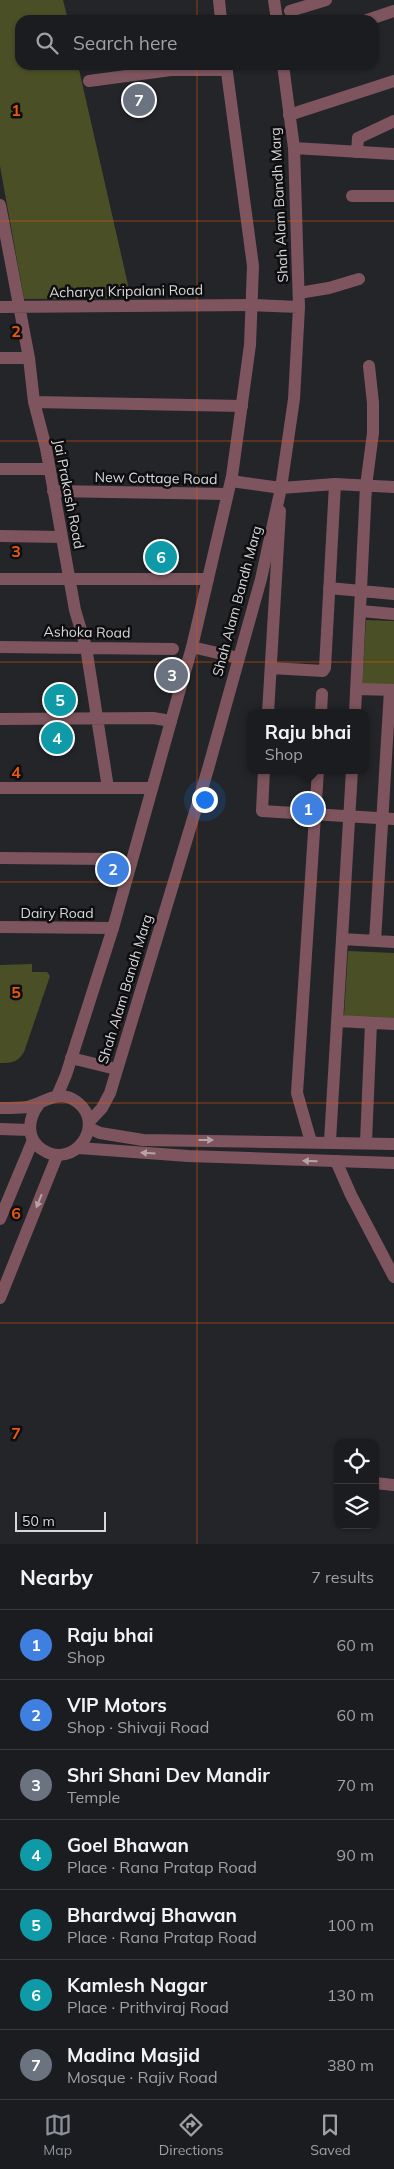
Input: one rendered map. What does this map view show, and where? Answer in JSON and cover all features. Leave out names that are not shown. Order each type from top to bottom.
[{"type":"street","points":[[219,0],[220,15]]},
{"type":"street","points":[[274,0],[276,15]]},
{"type":"street","points":[[290,11],[326,0]]},
{"type":"street","points":[[379,16],[394,11]]},
{"type":"street","points":[[89,81],[171,70]]},
{"type":"street","points":[[57,1096],[113,928],[192,647],[231,481],[250,345],[252,266],[227,70]]},
{"type":"street","name":"Shah Alam Bandh Marg","points":[[89,1125],[106,1100],[208,769],[259,585],[281,488],[294,399],[299,307],[294,148],[284,70]]},
{"type":"street","points":[[289,115],[394,81]]},
{"type":"street","points":[[357,152],[358,138],[394,121]]},
{"type":"street","points":[[294,148],[394,154]]},
{"type":"street","points":[[352,196],[394,196]]},
{"type":"street","name":"Jai Prakash Road","points":[[0,205],[5,258],[20,307],[34,402],[50,469],[75,610],[86,647],[108,788]]},
{"type":"street","points":[[299,293],[329,288],[358,279]]},
{"type":"street","name":"Acharya Kripalani Road","points":[[0,307],[251,304],[299,307]]},
{"type":"street","points":[[0,358],[29,358]]},
{"type":"street","points":[[355,709],[366,486],[373,423],[370,366]]},
{"type":"street","points":[[34,402],[242,406]]},
{"type":"street","points":[[0,469],[50,469]]},
{"type":"street","points":[[231,481],[281,488],[335,484],[394,487]]},
{"type":"street","points":[[271,668],[323,671],[335,484]]},
{"type":"street","points":[[268,709],[281,488]]},
{"type":"street","name":"New Cottage Road","points":[[54,491],[227,494]]},
{"type":"street","points":[[0,536],[62,536]]},
{"type":"street","points":[[0,579],[208,579]]},
{"type":"street","points":[[259,585],[275,595]]},
{"type":"street","points":[[329,588],[394,594]]},
{"type":"street","points":[[360,611],[394,614]]},
{"type":"street","name":"Ashoka Road","points":[[0,646],[173,649]]},
{"type":"street","points":[[192,647],[239,658]]},
{"type":"street","points":[[356,689],[392,690],[388,818],[375,941]]},
{"type":"street","points":[[321,709],[322,694]]},
{"type":"street","points":[[0,719],[98,720],[153,718],[171,721]]},
{"type":"street","points":[[264,774],[262,811],[388,818]]},
{"type":"street","points":[[310,1142],[297,1093],[318,774]]},
{"type":"street","points":[[330,1141],[352,774]]},
{"type":"street","points":[[0,788],[152,788]]},
{"type":"street","points":[[0,858],[111,859]]},
{"type":"street","name":"Dairy Road","points":[[0,927],[113,928]]},
{"type":"street","points":[[342,939],[394,942]]},
{"type":"street","points":[[338,1021],[394,1024]]},
{"type":"street","points":[[366,1142],[371,1023]]},
{"type":"street","points":[[71,1058],[116,1069]]},
{"type":"street","points":[[0,1108],[24,1107],[39,1104],[57,1096],[67,1097],[76,1101],[84,1108],[89,1125],[86,1139],[79,1148],[69,1154],[57,1156],[47,1153],[31,1135],[0,1128]]},
{"type":"street","points":[[0,1219],[31,1135],[33,1111],[39,1104]]},
{"type":"street","points":[[89,1125],[100,1133],[143,1140],[330,1141],[394,1144]]},
{"type":"street","points":[[79,1148],[188,1156],[394,1163]]},
{"type":"street","points":[[0,1298],[57,1156]]},
{"type":"street","points":[[336,1161],[351,1195],[394,1277]]},
{"type":"street","points":[[379,1483],[394,1485]]},
{"type":"green space","points":[[0,0],[63,0],[67,15],[15,15],[15,70],[79,70],[131,298],[24,299],[0,166]]},
{"type":"green space","points":[[366,620],[394,621],[394,687],[362,685]]},
{"type":"green space","points":[[348,951],[394,953],[394,1019],[344,1016]]},
{"type":"green space","points":[[32,964],[32,972],[47,972],[50,976],[24,1052],[14,1061],[0,1063],[0,965]]},
{"type":"place","name":"Madina Masjid","points":[[139,100]]},
{"type":"place","name":"Kamlesh Nagar","points":[[161,557]]},
{"type":"place","name":"Shri Shani Dev Mandir","points":[[172,675]]},
{"type":"place","name":"Bhardwaj Bhawan","points":[[60,700]]},
{"type":"place","name":"Goel Bhawan","points":[[57,738]]},
{"type":"place","name":"Raju bhai","points":[[308,809]]},
{"type":"place","name":"VIP Motors","points":[[113,869]]}]
